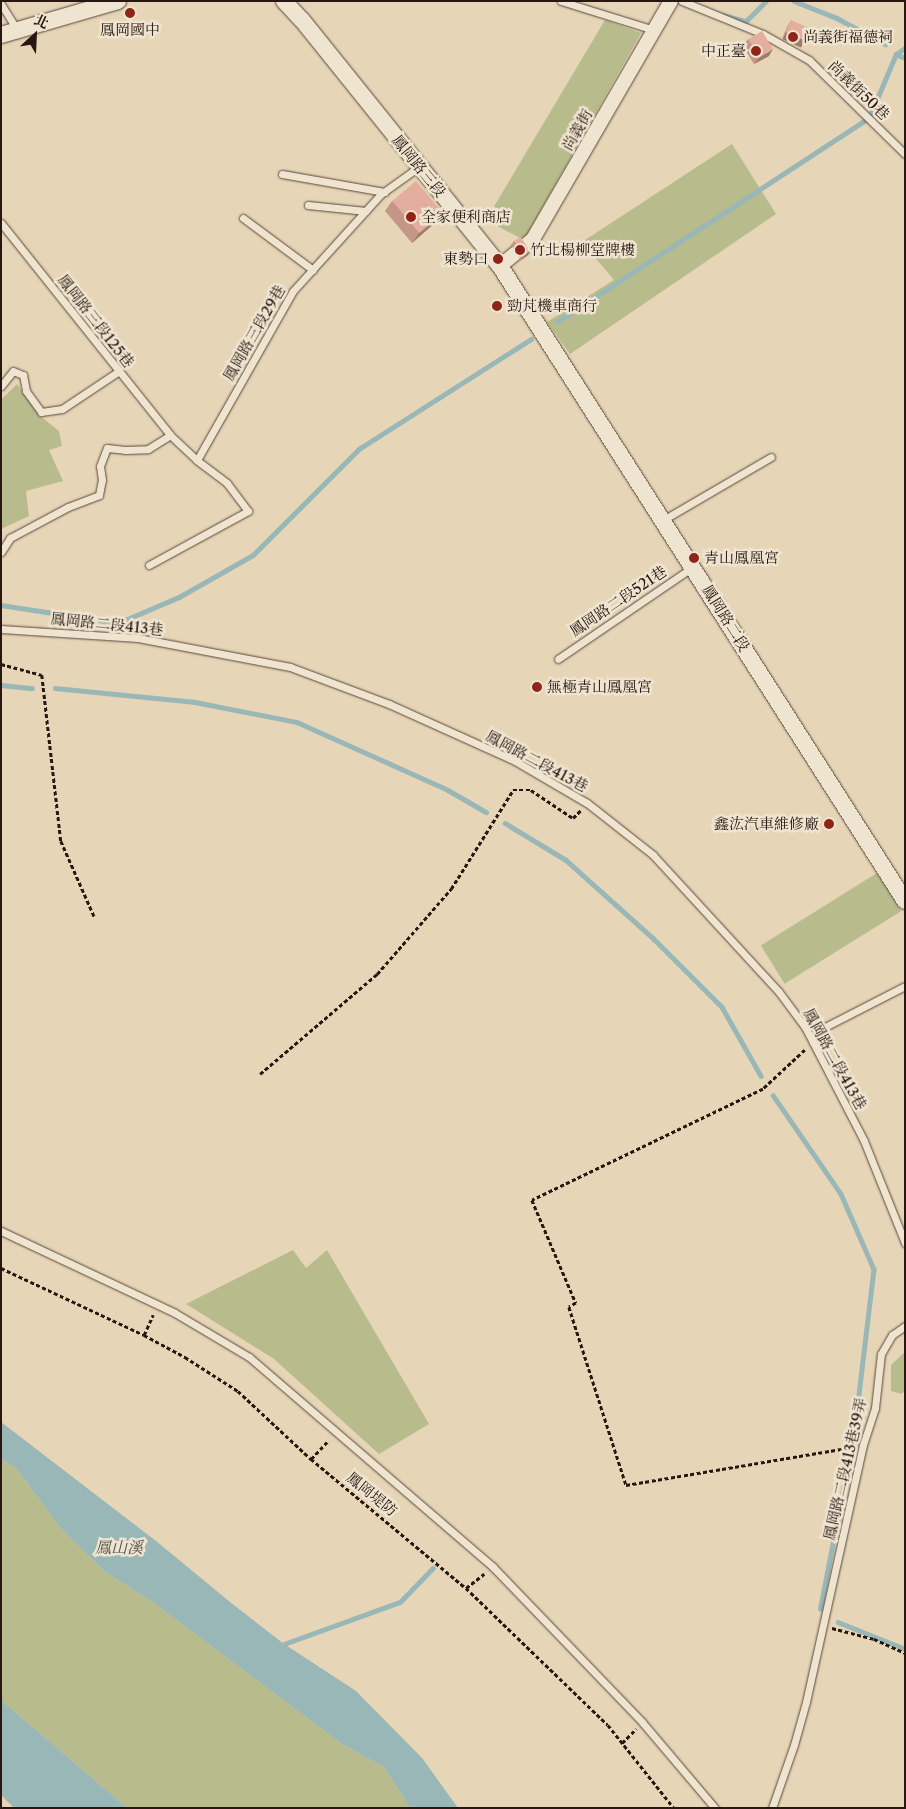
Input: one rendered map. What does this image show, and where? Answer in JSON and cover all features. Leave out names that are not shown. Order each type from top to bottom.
[{"type":"street","points":[[9,33],[118,1]]},
{"type":"street","name":"鳳岡路三段","points":[[284,1],[500,266],[545,336]]},
{"type":"street","name":"尚義街","points":[[500,266],[533,239],[671,1]]},
{"type":"street","name":"鳳岡路二段","points":[[545,336],[905,901]]},
{"type":"lane","points":[[561,1],[654,30]]},
{"type":"lane","name":"尚義街50巷","points":[[682,1],[763,34],[809,60],[874,121],[905,154]]},
{"type":"lane","points":[[1,4],[9,33]]},
{"type":"lane","name":"鳳岡路三段29巷","points":[[197,460],[294,291],[384,192],[420,166]]},
{"type":"lane","points":[[282,174],[384,192]]},
{"type":"lane","points":[[308,205],[366,211]]},
{"type":"lane","points":[[242,218],[313,270]]},
{"type":"lane","name":"鳳岡路三段125巷","points":[[1,223],[170,435]]},
{"type":"lane","points":[[1,386],[14,371],[23,375],[26,391],[41,412],[62,409],[119,371]]},
{"type":"lane","points":[[1,552],[10,538],[68,508],[84,503],[99,495],[102,480],[100,466],[108,448],[125,450],[148,449],[170,435],[197,460],[227,483],[248,511],[149,565]]},
{"type":"lane","points":[[663,520],[771,457]]},
{"type":"lane","name":"鳳岡路二段521巷","points":[[558,659],[693,567]]},
{"type":"lane","name":"鳳岡路二段413巷","points":[[1,629],[138,638],[290,667],[389,704],[515,761],[587,803],[653,855],[779,992],[805,1027],[864,1141],[905,1242]]},
{"type":"lane","points":[[813,1042],[821,1029],[905,986]]},
{"type":"lane","points":[[1,1231],[158,1305],[249,1357],[492,1567],[642,1722],[715,1808]]},
{"type":"lane","name":"鳳岡路二段413巷39弄","points":[[772,1808],[794,1745],[824,1626],[862,1445],[875,1408],[881,1354],[892,1336],[905,1326]]},
{"type":"path","points":[[1,664],[42,675],[61,841],[94,918]]},
{"type":"path","points":[[260,1074],[377,974],[451,889],[512,790],[531,790],[573,818],[587,803]]},
{"type":"path","points":[[813,1042],[763,1089],[532,1200],[576,1303],[569,1307],[626,1485],[862,1445]]},
{"type":"path","name":"鳳岡堤防","points":[[1,1268],[144,1335],[186,1357],[238,1390],[311,1459],[466,1588],[608,1725],[674,1808]]},
{"type":"path","points":[[144,1335],[158,1305]]},
{"type":"path","points":[[311,1459],[337,1432]]},
{"type":"path","points":[[466,1588],[492,1567]]},
{"type":"path","points":[[824,1626],[874,1639],[905,1653]]},
{"type":"path","points":[[622,1743],[642,1722]]},
{"type":"green space","points":[[605,20],[641,33],[524,240],[486,220]]},
{"type":"green space","points":[[732,144],[776,214],[570,354],[547,322],[614,280],[582,242]]},
{"type":"green space","points":[[17,384],[40,416],[59,431],[62,446],[49,450],[63,481],[26,491],[29,516],[1,529],[1,400]]},
{"type":"green space","points":[[877,873],[901,911],[785,984],[761,946]]},
{"type":"green space","points":[[293,1250],[306,1268],[327,1250],[429,1424],[379,1454],[274,1359],[186,1304]]},
{"type":"green space","points":[[905,1352],[905,1390],[902,1394],[891,1391],[891,1365]]},
{"type":"green space","points":[[1,1459],[17,1469],[62,1530],[104,1571],[154,1603],[342,1744],[384,1767],[410,1808],[127,1808],[1,1700]]},
{"type":"water","name":"鳳山溪","points":[[1,1422],[156,1541],[284,1644],[356,1691],[422,1758],[458,1808],[410,1808],[384,1767],[342,1744],[154,1603],[104,1571],[62,1530],[17,1469],[1,1459]]},
{"type":"water","points":[[1,1700],[127,1808],[14,1808],[1,1795]]},
{"type":"building","points":[[791,20],[809,28],[804,40],[786,32]]},
{"type":"building","points":[[762,31],[773,49],[759,57],[748,39]]},
{"type":"building","points":[[416,181],[443,213],[419,233],[392,201]]},
{"type":"building","points":[[521,237],[530,252],[523,256],[514,241]]},
{"type":"waterway","points":[[723,15],[746,21],[766,1]]},
{"type":"waterway","points":[[794,1],[837,18],[885,44]]},
{"type":"waterway","points":[[557,322],[869,118],[896,54],[905,48]]},
{"type":"waterway","points":[[896,54],[905,58]]},
{"type":"waterway","points":[[1,605],[118,623],[179,597],[253,555],[359,449],[531,339]]},
{"type":"waterway","points":[[1,685],[32,688]]},
{"type":"waterway","points":[[55,688],[195,702],[297,722],[448,790],[486,812]]},
{"type":"waterway","points":[[505,823],[566,860],[653,938],[722,1007],[761,1076]]},
{"type":"waterway","points":[[773,1095],[841,1194],[874,1269],[854,1436]]},
{"type":"waterway","points":[[820,1609],[849,1458]]},
{"type":"waterway","points":[[284,1644],[400,1602],[433,1568]]},
{"type":"waterway","points":[[838,1622],[905,1649]]},
{"type":"place","name":"鳳岡國中","points":[[130,13]]},
{"type":"place","name":"尚義街福德祠","points":[[793,37]]},
{"type":"place","name":"中正臺","points":[[756,51]]},
{"type":"place","name":"全家便利商店","points":[[411,217]]},
{"type":"place","name":"竹北楊柳堂牌樓","points":[[520,250]]},
{"type":"place","name":"東勢口","points":[[498,259]]},
{"type":"place","name":"勁芃機車商行","points":[[497,306]]},
{"type":"place","name":"青山鳳凰宮","points":[[694,558]]},
{"type":"place","name":"無極青山鳳凰宮","points":[[537,687]]},
{"type":"place","name":"鑫汯汽車維修廠","points":[[829,824]]}]
